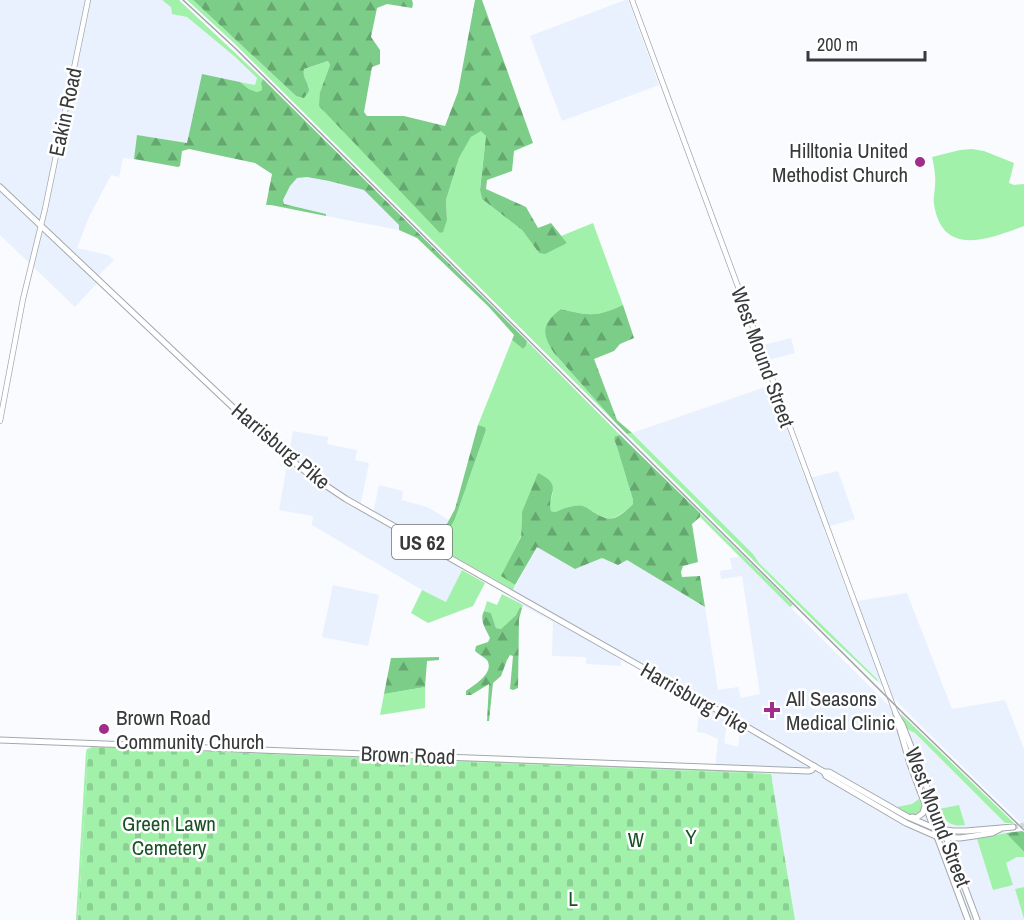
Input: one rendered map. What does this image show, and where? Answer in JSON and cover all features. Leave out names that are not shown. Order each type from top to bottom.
[{"type":"main road","name":"Harrisburg Pike","points":[[0,187],[276,448],[310,476],[357,506],[742,724],[906,823],[938,837],[946,837]]},
{"type":"main road","name":"West Mound Street","points":[[896,714],[925,804],[968,920]]},
{"type":"main road","name":"West Mound Street","points":[[896,714],[902,724],[977,920]]},
{"type":"main road","name":"Brown Road","points":[[0,740],[809,771],[814,766]]},
{"type":"main road","name":"Harrisburg Pike","points":[[824,772],[829,772],[908,817],[934,828],[943,829]]},
{"type":"main road","points":[[908,817],[920,816],[925,811],[925,804]]},
{"type":"main road","name":"US 62","points":[[943,829],[966,831],[1013,827]]},
{"type":"main road","name":"US 62","points":[[946,837],[974,836],[1000,829]]},
{"type":"street","name":"Eakin Road","points":[[0,421],[23,299],[41,225],[88,0]]},
{"type":"street","name":"West Mound Street","points":[[632,0],[896,714]]},
{"type":"shaded area","points":[[0,0],[162,0],[172,7],[173,14],[187,17],[257,78],[255,85],[202,74],[187,143],[137,135],[134,159],[123,158],[119,177],[111,175],[89,217],[77,248],[108,255],[114,260],[98,276],[101,279],[75,307],[0,235]]},
{"type":"shaded area","points":[[628,0],[659,85],[562,121],[530,36]]},
{"type":"shaded area","points":[[307,177],[364,190],[399,225],[399,230],[326,216],[326,214],[284,204],[283,201],[290,186],[297,178]]},
{"type":"shaded area","points":[[791,338],[795,353],[768,360],[763,345]]},
{"type":"shaded area","points":[[771,385],[805,479],[838,471],[855,519],[823,528],[851,602],[907,593],[952,709],[1005,700],[1024,749],[1024,826],[919,724],[632,433]]},
{"type":"shaded area","points":[[293,431],[328,437],[327,444],[357,450],[355,460],[369,463],[360,507],[373,514],[379,485],[403,491],[402,500],[427,507],[449,520],[436,546],[465,563],[446,603],[312,525],[313,516],[279,510]]},
{"type":"shaded area","points":[[537,547],[575,569],[602,558],[618,565],[627,560],[705,607],[718,690],[738,687],[741,698],[760,694],[742,576],[721,579],[720,571],[732,569],[730,558],[740,557],[886,703],[901,714],[907,729],[915,733],[1005,823],[1006,833],[977,840],[1006,863],[1017,857],[1024,857],[1024,887],[1015,889],[1024,920],[795,920],[771,774],[715,771],[718,739],[697,732],[700,700],[621,656],[621,666],[586,664],[586,657],[552,656],[553,622],[509,598]],"holes":[[[728,717],[741,724],[738,747],[724,743]]]},
{"type":"shaded area","points":[[333,585],[379,595],[368,646],[322,637]]},
{"type":"green space","points":[[162,0],[179,0],[263,79],[262,90],[257,92],[240,82],[255,85],[257,78],[187,17],[172,14],[171,7]]},
{"type":"green space","points":[[187,0],[193,0],[296,96],[309,87],[303,76],[304,69],[328,61],[330,65],[320,92],[447,220],[446,200],[459,158],[471,137],[481,130],[486,136],[480,189],[482,199],[522,230],[539,253],[567,243],[561,236],[593,223],[623,305],[606,312],[593,314],[561,309],[554,353],[615,422],[235,44]]},
{"type":"green space","points":[[193,0],[412,0],[412,8],[387,4],[377,8],[371,37],[380,50],[380,64],[372,67],[364,112],[367,116],[404,116],[445,126],[458,92],[475,0],[482,0],[533,143],[514,151],[512,171],[487,180],[486,189],[526,207],[538,228],[551,223],[567,243],[545,254],[539,253],[522,230],[482,199],[480,190],[486,136],[481,131],[471,137],[459,158],[446,200],[447,220],[443,232],[440,233],[319,106],[320,92],[330,65],[328,61],[304,69],[309,91],[304,98],[296,96]]},
{"type":"green space","points":[[202,74],[240,82],[257,92],[262,90],[263,79],[527,341],[526,346],[523,349],[512,340],[514,335],[488,306],[417,238],[399,230],[399,225],[364,190],[307,177],[297,178],[283,200],[284,204],[326,214],[326,216],[266,205],[272,174],[255,163],[189,149],[182,151],[178,167],[134,159],[137,135],[187,143]]},
{"type":"green space","points":[[972,149],[984,151],[1014,163],[1009,183],[1024,184],[1024,226],[996,236],[969,240],[957,238],[947,232],[939,221],[934,204],[935,178],[932,157]]},
{"type":"green space","points":[[623,305],[634,338],[620,344],[614,351],[594,359],[617,420],[632,433],[627,434],[554,353],[545,334],[550,319],[561,309],[593,314],[606,312]]},
{"type":"green space","points":[[512,340],[523,349],[527,341],[620,435],[615,436],[614,440],[633,500],[633,504],[620,515],[607,518],[580,506],[551,511],[549,506],[553,492],[522,512],[521,536],[502,576],[515,585],[513,590],[439,548],[455,519],[486,430],[485,427],[478,425]]},
{"type":"green space","points":[[478,425],[485,427],[486,430],[455,519],[439,548],[435,546],[455,509]]},
{"type":"green space","points":[[632,433],[877,679],[878,682],[627,434]]},
{"type":"green space","points":[[620,435],[700,513],[700,517],[692,524],[698,562],[683,566],[681,572],[682,577],[700,576],[705,607],[627,560],[618,565],[602,558],[575,569],[537,547],[515,585],[501,576],[521,537],[522,512],[538,473],[553,486],[551,511],[583,506],[601,516],[616,518],[633,504],[614,440],[615,436]]},
{"type":"green space","points":[[700,513],[793,605],[790,607],[700,517]]},
{"type":"green space","points":[[462,570],[485,583],[473,606],[428,623],[411,613],[422,590],[446,602]]},
{"type":"green space","points":[[502,594],[523,605],[501,629],[496,628],[491,613],[484,611],[487,601],[497,605]]},
{"type":"green space","points":[[520,607],[522,608],[519,619],[518,688],[510,689],[513,656],[510,655],[501,676],[493,683],[489,721],[487,721],[489,684],[471,695],[466,695],[466,691],[486,674],[489,665],[487,660],[475,651],[476,646],[488,642],[490,638],[482,618],[484,611],[491,613],[496,628],[501,629],[516,615]]},
{"type":"green space","points":[[439,657],[439,660],[427,661],[425,687],[384,694],[391,658]]},
{"type":"green space","points":[[425,687],[425,708],[380,715],[384,694]]},
{"type":"green space","points":[[901,714],[1014,823],[1005,823],[915,733],[907,729]]},
{"type":"green space","points":[[94,746],[735,770],[768,774],[93,747],[88,750],[78,920],[76,920],[86,752],[87,749]]},
{"type":"green space","name":"Green Lawn Cemetery","points":[[93,747],[771,774],[795,920],[78,920],[88,750]]},
{"type":"green space","points":[[919,799],[921,812],[917,816],[910,815],[897,807],[912,804]]},
{"type":"green space","points":[[959,805],[965,825],[949,823],[939,809]]},
{"type":"green space","points":[[1024,832],[1024,852],[1006,833]]},
{"type":"green space","points":[[1006,833],[1024,852],[1024,857],[1017,857],[1006,863],[1013,885],[993,890],[977,839]]},
{"type":"green space","points":[[1024,887],[1024,919],[1015,889]]},
{"type":"tunnel","points":[[1013,827],[1024,825]]},
{"type":"railway","points":[[183,0],[236,49],[906,716],[1024,830]]},
{"type":"place","name":"Hilltonia United Methodist Church","points":[[920,162]]},
{"type":"place","name":"All Seasons Medical Clinic","points":[[772,710]]},
{"type":"place","name":"Brown Road Community Church","points":[[104,729]]},
{"type":"park label","name":"Y","points":[[691,836]]},
{"type":"park label","name":"W","points":[[636,839]]},
{"type":"park label","name":"L","points":[[573,898]]}]
